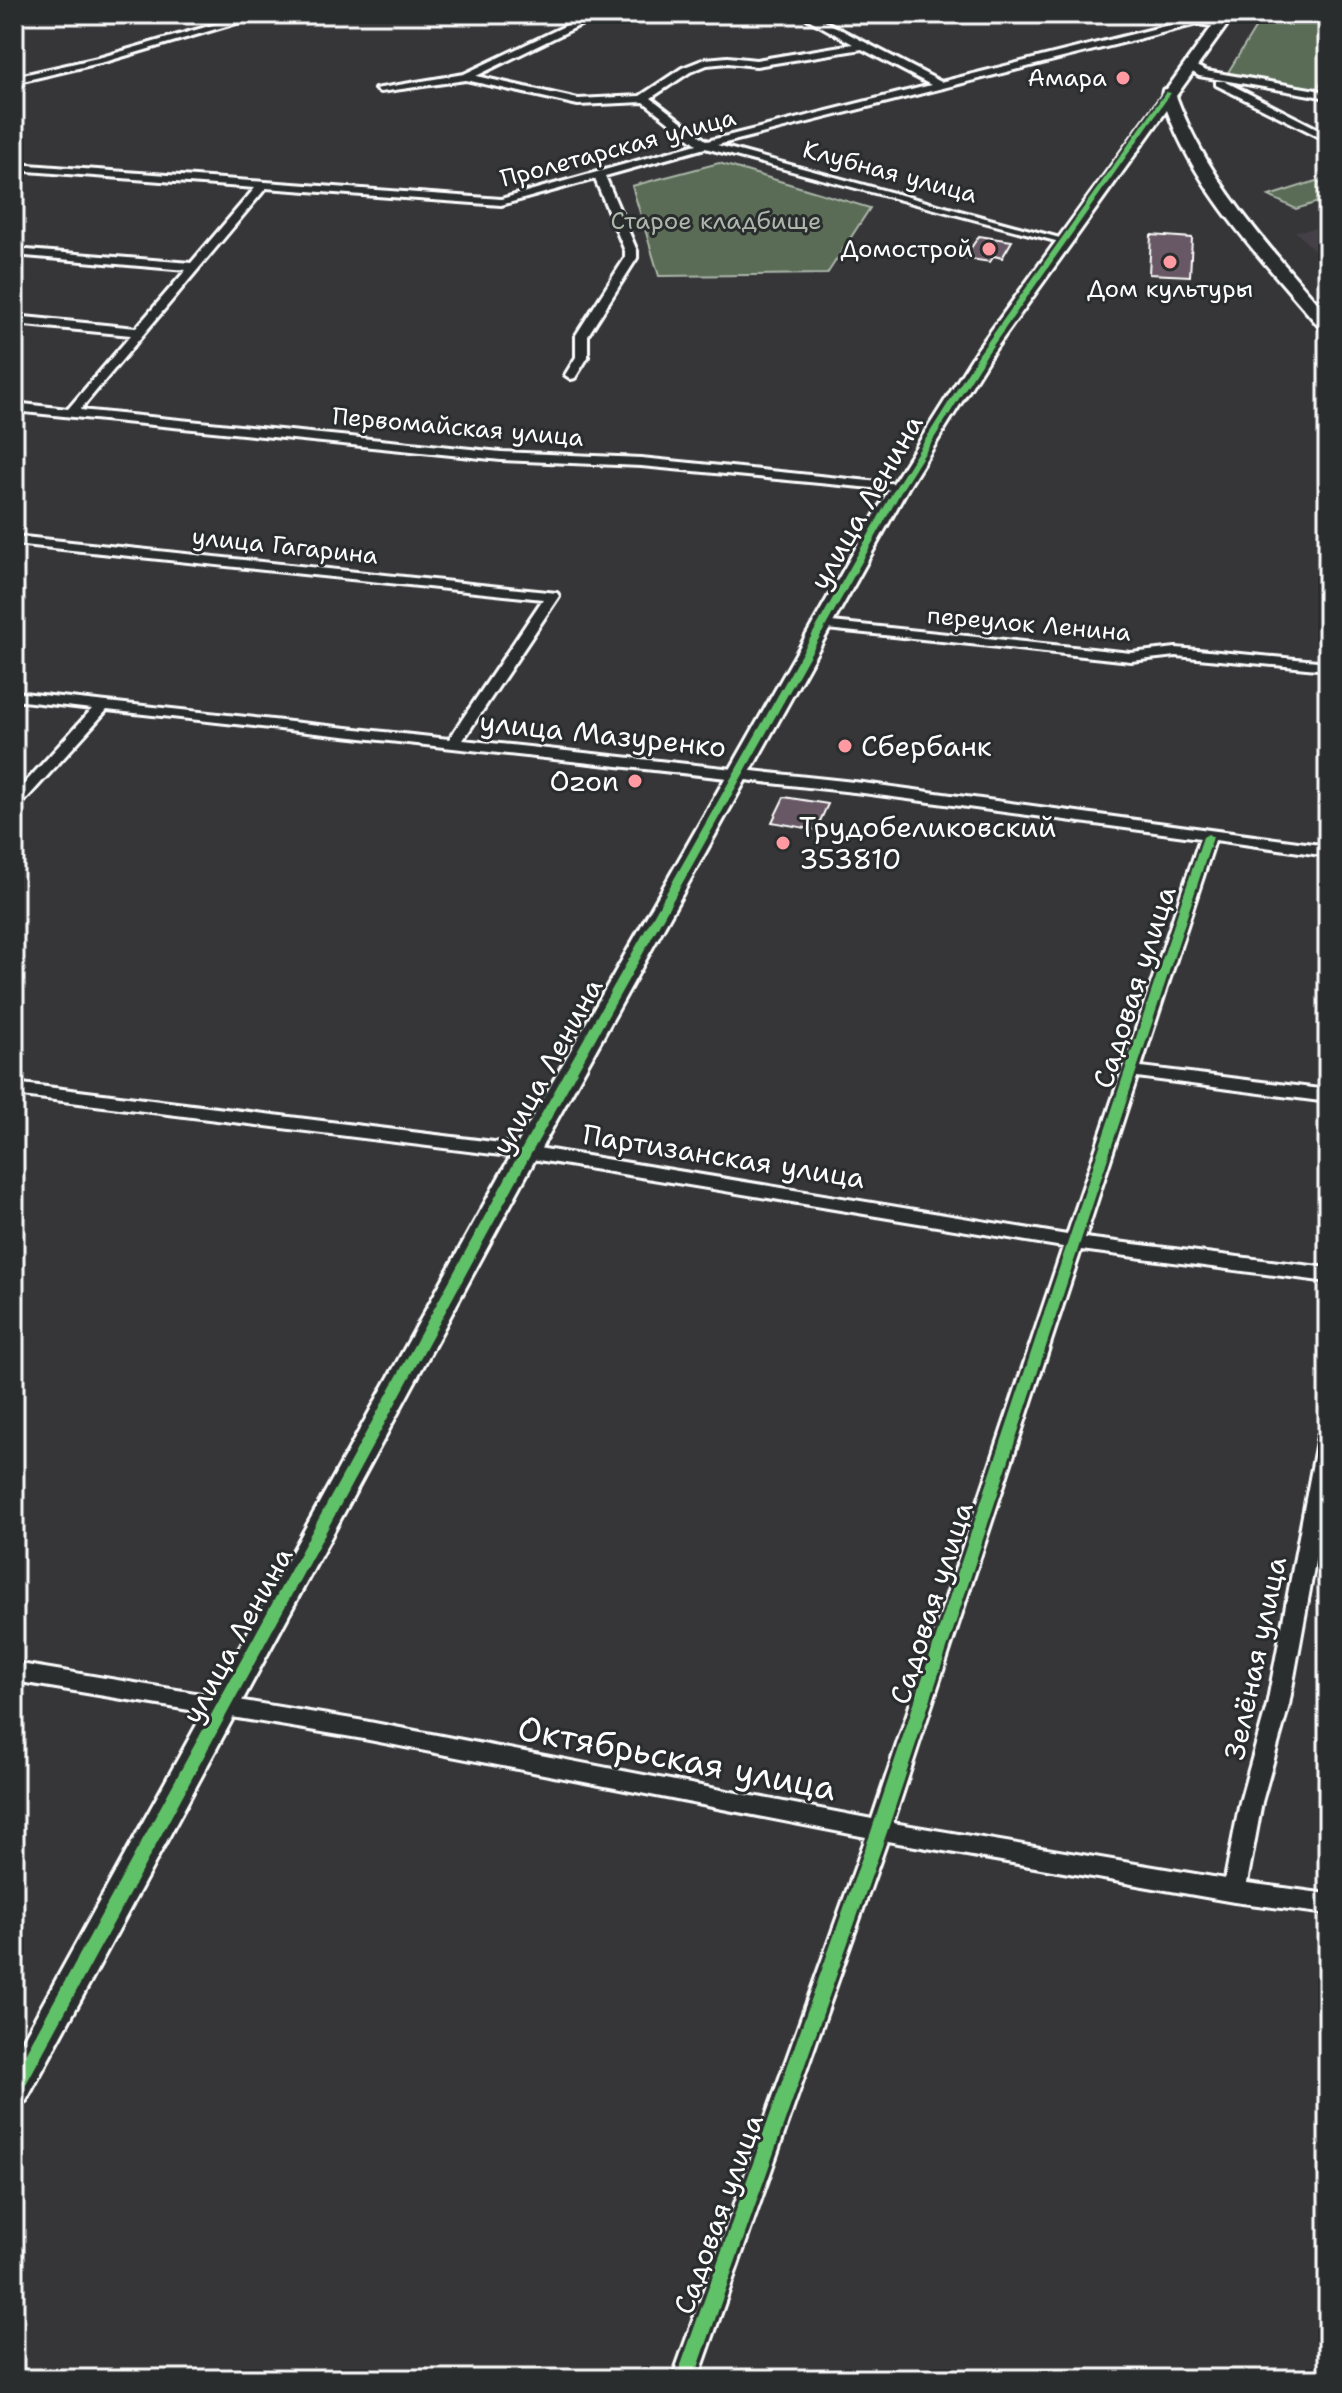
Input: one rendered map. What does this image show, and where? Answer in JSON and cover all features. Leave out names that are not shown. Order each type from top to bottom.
[{"type":"street","points":[[14,80],[104,59],[262,14]]},
{"type":"street","points":[[380,89],[466,77],[598,14]]},
{"type":"street","points":[[804,14],[940,86]]},
{"type":"street","name":"Пролетарская улица","points":[[14,167],[501,202],[1192,17],[1224,19]]},
{"type":"street","name":"улица Ленина","points":[[14,2090],[526,1152],[899,488],[983,354],[1168,93],[1197,70],[1224,19]]},
{"type":"street","points":[[646,99],[670,80],[705,62],[728,60],[756,63],[860,46]]},
{"type":"street","points":[[1197,70],[1324,94],[1328,79]]},
{"type":"street","points":[[1197,70],[1328,138]]},
{"type":"street","points":[[466,77],[578,102],[646,99],[705,145]]},
{"type":"street","points":[[1168,93],[1173,114],[1203,170],[1251,234],[1328,326]]},
{"type":"street","points":[[1156,110],[1173,114]]},
{"type":"street","name":"Клубная улица","points":[[705,145],[1063,242]]},
{"type":"street","points":[[571,375],[582,357],[582,335],[631,258],[631,251],[599,175]]},
{"type":"street","points":[[72,412],[265,183]]},
{"type":"street","points":[[14,252],[193,267]]},
{"type":"street","points":[[14,320],[137,332]]},
{"type":"street","name":"Первомайская улица","points":[[14,407],[501,456],[641,462],[899,488]]},
{"type":"street","name":"улица Гагарина","points":[[14,540],[552,596],[454,743]]},
{"type":"street","name":"переулок Ленина","points":[[822,625],[1131,657],[1176,652],[1328,666]]},
{"type":"street","name":"улица Мазуренко","points":[[14,696],[863,788],[1328,851]]},
{"type":"street","points":[[14,804],[103,706]]},
{"type":"street","name":"Садовая улица","points":[[685,2379],[879,1832],[1208,837]]},
{"type":"street","points":[[1131,1071],[1328,1096]]},
{"type":"street","name":"Партизанская улица","points":[[14,1089],[526,1152],[1076,1243],[1328,1275]]},
{"type":"street","name":"Зелёная улица","points":[[1234,1892],[1251,1802],[1278,1705],[1328,1436]]},
{"type":"street","name":"Октябрьская улица","points":[[14,1672],[226,1705],[879,1832],[1234,1892],[1328,1904]]},
{"type":"shaded area","points":[[1328,227],[1328,264],[1295,231]]},
{"type":"green space","points":[[1268,14],[1328,14],[1328,69],[1317,89],[1227,74],[1262,17]]},
{"type":"green space","name":"Старое кладбище","points":[[719,163],[870,208],[827,274],[659,276],[632,186]]},
{"type":"green space","points":[[1316,181],[1328,187],[1328,199],[1296,209],[1269,196]]},
{"type":"building","name":"Дом культуры","points":[[1151,235],[1192,238],[1190,276],[1149,274]]},
{"type":"building","name":"Домострой","points":[[979,236],[1012,241],[1002,258],[994,256],[990,262],[964,258]]},
{"type":"building","points":[[784,797],[828,804],[816,830],[772,822]]},
{"type":"cycle path","points":[[14,2090],[526,1152],[899,488],[983,354],[1168,93]]},
{"type":"cycle path","points":[[685,2379],[879,1832],[1208,837]]},
{"type":"place","name":"Амара","points":[[1123,78]]},
{"type":"place","name":"Домострой","points":[[989,249]]},
{"type":"place","name":"Дом культуры","points":[[1170,262]]},
{"type":"place","name":"Сбербанк","points":[[845,746]]},
{"type":"place","name":"Ozon","points":[[635,781]]},
{"type":"place","name":"Трудобеликовский 353810","points":[[783,843]]}]
